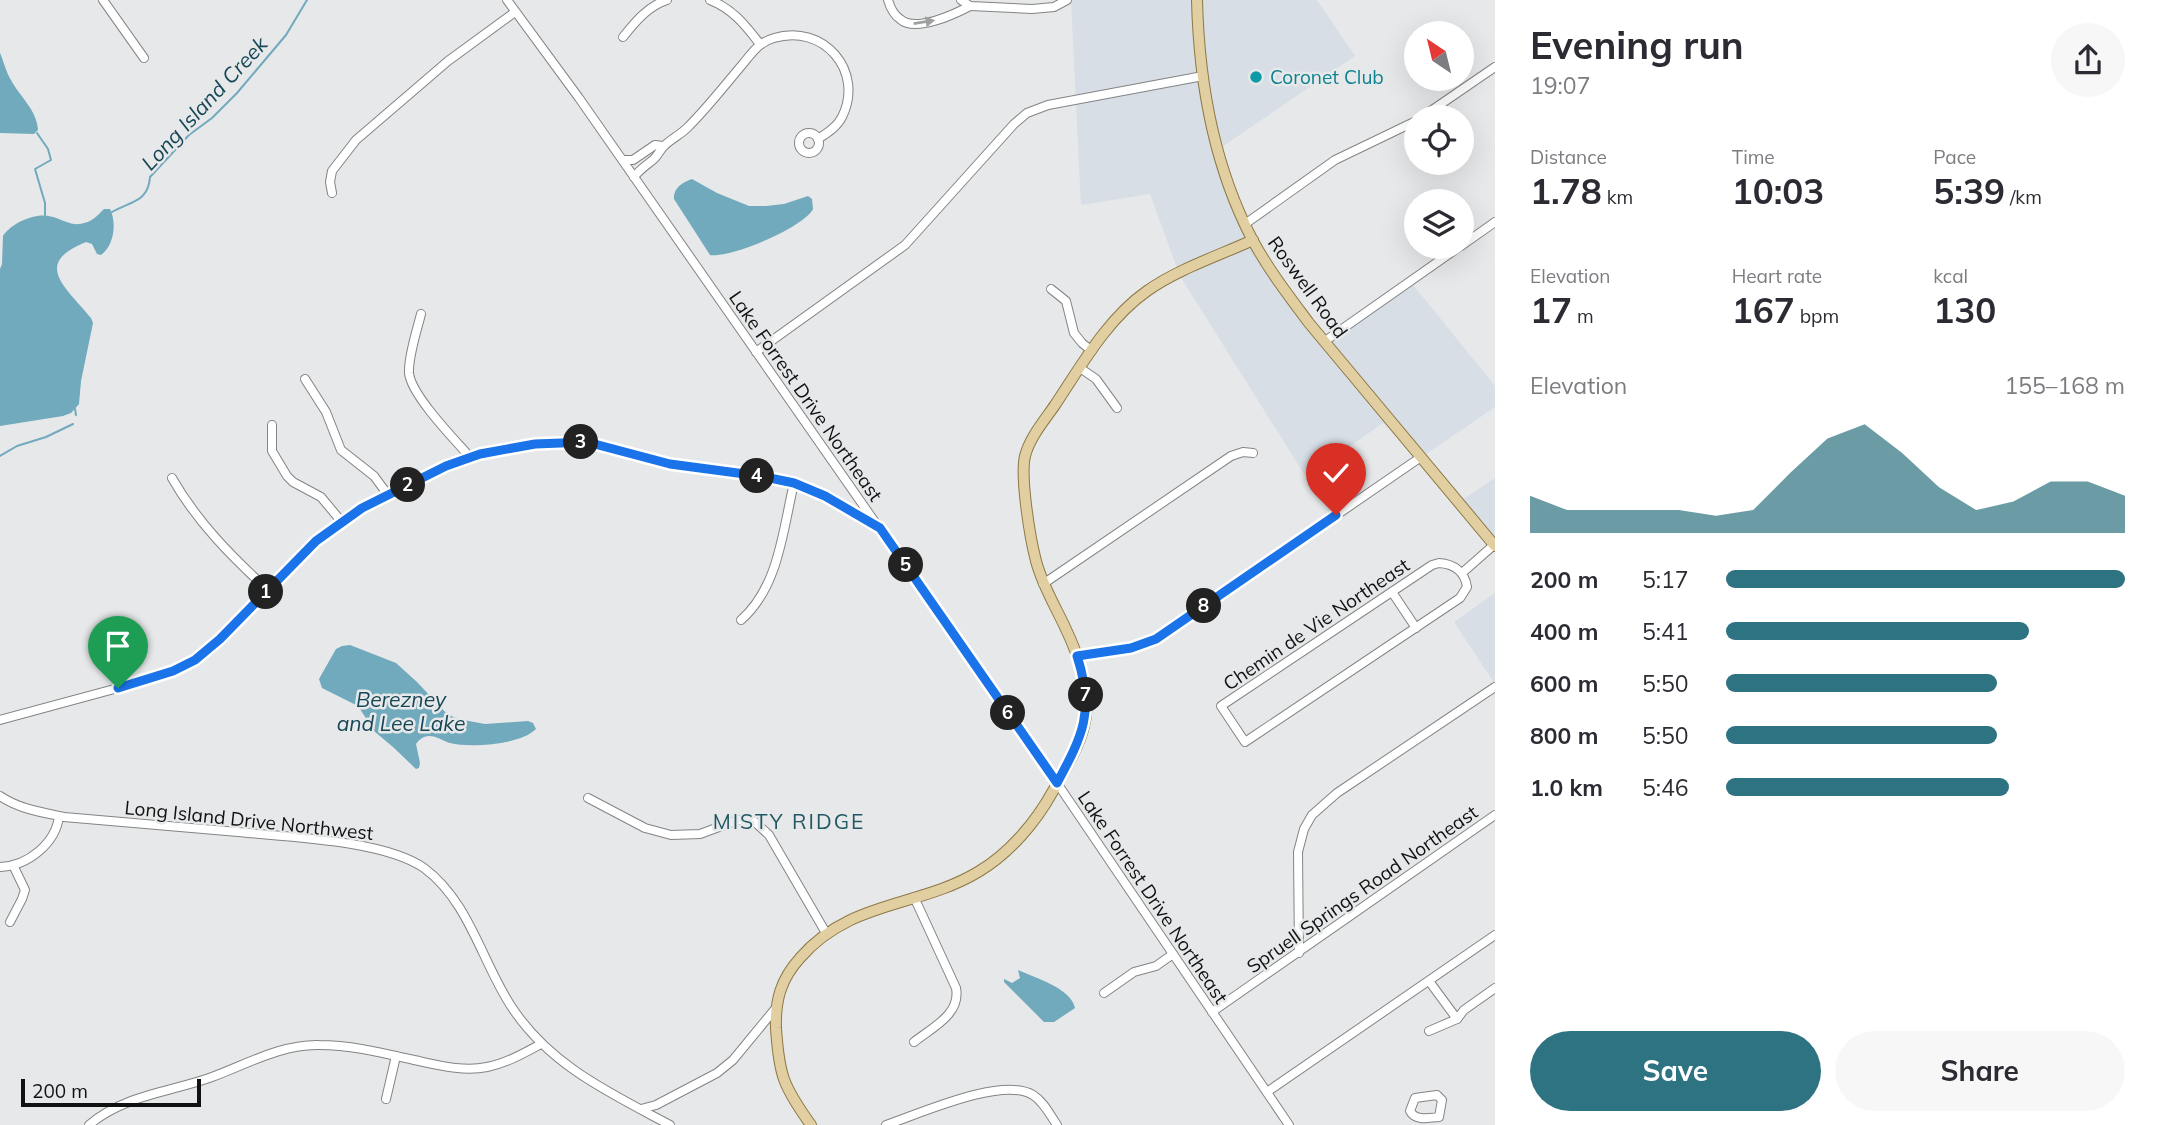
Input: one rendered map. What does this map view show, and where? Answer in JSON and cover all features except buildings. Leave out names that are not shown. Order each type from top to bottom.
[{"type":"main road","name":"Roswell Road","points":[[1197,0],[1203,75],[1219,155],[1229,187],[1253,240],[1282,287],[1494,545]]},
{"type":"main road","points":[[811,1125],[791,1097],[781,1076],[775,1009],[780,988],[790,969],[826,933],[853,917],[967,878],[993,862],[1022,835],[1045,806],[1080,740],[1085,720],[1085,688],[1077,656],[1043,584],[1031,543],[1024,462],[1032,440],[1092,351],[1122,313],[1147,291],[1166,279],[1253,240]]},
{"type":"street","points":[[103,0],[144,58]]},
{"type":"street","name":"Lake Forrest Drive Northeast","points":[[507,0],[635,177],[880,528],[1289,1125]]},
{"type":"street","points":[[623,37],[651,8],[667,0]]},
{"type":"street","points":[[710,0],[724,5],[734,13],[760,44]]},
{"type":"street","points":[[888,0],[900,20],[907,24],[931,22],[970,6]]},
{"type":"street","points":[[961,0],[970,6],[1032,9],[1054,7],[1067,0]]},
{"type":"street","points":[[332,193],[332,171],[356,140],[448,61],[515,12]]},
{"type":"street","points":[[635,177],[663,146],[688,128],[760,44],[786,35],[811,38],[823,43],[844,66],[849,83],[848,99],[841,119],[818,139]]},
{"type":"street","points":[[1440,105],[1495,67]]},
{"type":"street","points":[[757,352],[905,245],[1027,113],[1048,105],[1203,75]]},
{"type":"street","points":[[1245,224],[1335,160],[1404,127]]},
{"type":"street","points":[[622,160],[633,160],[655,145],[663,146]]},
{"type":"street","points":[[648,149],[655,157]]},
{"type":"street","points":[[1474,236],[1495,222]]},
{"type":"street","points":[[1325,341],[1442,259]]},
{"type":"street","points":[[1051,289],[1066,301],[1074,333],[1092,351]]},
{"type":"street","points":[[421,314],[409,365],[410,380],[439,422],[470,457]]},
{"type":"street","points":[[1080,368],[1096,379],[1117,408]]},
{"type":"street","points":[[305,379],[326,412],[341,450],[374,475],[388,495]]},
{"type":"street","points":[[272,425],[272,451],[287,476],[321,497],[341,521]]},
{"type":"street","points":[[0,720],[178,669],[210,648],[316,541],[341,521],[446,466],[470,457],[535,444],[587,442],[670,464],[794,483],[825,496],[880,528]]},
{"type":"street","points":[[1043,584],[1231,456],[1242,452],[1253,453]]},
{"type":"street","points":[[1077,656],[1131,648],[1156,639],[1420,457]]},
{"type":"street","points":[[172,478],[215,538],[268,590]]},
{"type":"street","points":[[741,620],[757,605],[768,583],[794,483]]},
{"type":"street","points":[[1462,573],[1494,545]]},
{"type":"street","name":"Chemin de Vie Northeast","points":[[1439,563],[1447,564],[1462,573],[1466,579],[1465,593],[1460,598],[1245,742],[1221,706],[1392,592],[1439,563]]},
{"type":"street","points":[[1392,592],[1416,628]]},
{"type":"street","points":[[1299,953],[1298,852],[1304,829],[1312,815],[1337,793],[1495,687]]},
{"type":"street","name":"Long Island Drive Northwest","points":[[0,796],[27,809],[60,816],[304,838],[386,851],[407,859],[434,877],[456,905],[510,1004],[541,1044],[588,1081],[670,1125]]},
{"type":"street","points":[[588,799],[645,828],[671,835],[700,834],[738,820],[755,822],[769,835],[826,933]]},
{"type":"street","name":"Spruell Springs Road Northeast","points":[[1212,1012],[1495,815]]},
{"type":"street","points":[[0,867],[18,865],[41,850],[58,825],[60,816]]},
{"type":"street","points":[[10,922],[25,890],[13,865]]},
{"type":"street","points":[[914,897],[956,988],[957,998],[950,1014],[914,1041]]},
{"type":"street","points":[[1267,1092],[1495,935]]},
{"type":"street","points":[[1104,993],[1135,972],[1156,966],[1173,954]]},
{"type":"street","points":[[1429,981],[1457,1019]]},
{"type":"street","points":[[1429,1031],[1457,1019],[1464,1010],[1495,988]]},
{"type":"street","points":[[640,1109],[656,1105],[718,1073],[733,1060],[775,1009]]},
{"type":"street","points":[[89,1125],[107,1112],[139,1098],[210,1078],[295,1046],[321,1045],[470,1069],[502,1063],[541,1044]]},
{"type":"street","points":[[386,1099],[396,1056]]},
{"type":"street","points":[[886,1125],[981,1093],[1021,1091],[1037,1098],[1057,1125]]},
{"type":"shaded area","points":[[1071,0],[1317,0],[1355,56],[1216,151],[1261,260],[1324,341],[1410,281],[1495,386],[1495,407],[1419,459],[1383,423],[1306,477],[1180,276],[1150,194],[1081,205]]},
{"type":"shaded area","points":[[1495,478],[1495,550],[1459,502]]},
{"type":"shaded area","points":[[1495,593],[1495,684],[1454,622]]},
{"type":"water","points":[[0,53],[9,77],[35,116],[38,130],[34,134],[0,133]]},
{"type":"water","points":[[692,179],[749,206],[784,204],[808,196],[812,199],[813,209],[807,217],[782,233],[734,252],[710,255],[674,199],[677,189]]},
{"type":"water","points":[[104,209],[110,209],[114,227],[109,246],[101,255],[97,254],[92,244],[86,242],[69,250],[60,259],[57,268],[64,287],[93,323],[79,404],[71,413],[63,416],[0,426],[0,269],[3,236],[12,227],[32,217],[47,216],[80,224],[96,217]]},
{"type":"water","name":"Berezney and Lee Lake","points":[[350,645],[396,663],[447,714],[458,719],[485,724],[528,721],[533,723],[536,729],[519,739],[482,745],[450,743],[435,737],[425,737],[416,744],[420,763],[416,769],[375,732],[358,706],[322,688],[319,679],[336,649]]},
{"type":"water","points":[[1018,970],[1060,989],[1075,1008],[1054,1022],[1044,1022],[1004,982],[1004,979],[1012,983],[1020,978]]},
{"type":"waterway","name":"Long Island Creek","points":[[112,212],[142,197],[149,186],[150,177],[189,135],[212,118],[237,93],[286,35],[307,0]]},
{"type":"waterway","points":[[37,133],[48,149],[51,160],[35,169],[45,203],[45,215]]},
{"type":"waterway","name":"Long Island Creek","points":[[75,409],[76,415]]},
{"type":"waterway","name":"Long Island Creek","points":[[0,456],[17,446],[46,437],[73,424]]},
{"type":"place","name":"Coronet Club","points":[[1256,77]]},
{"type":"district","name":"MISTY RIDGE","points":[[789,821]]},
{"type":"route","points":[[118,688],[173,671],[195,660],[220,639],[316,541],[362,508],[446,466],[480,454],[535,444],[587,442],[683,467],[794,483],[810,488],[880,528],[1057,783],[1080,740],[1085,720],[1085,688],[1077,656],[1131,648],[1156,639],[1336,515]]}]
